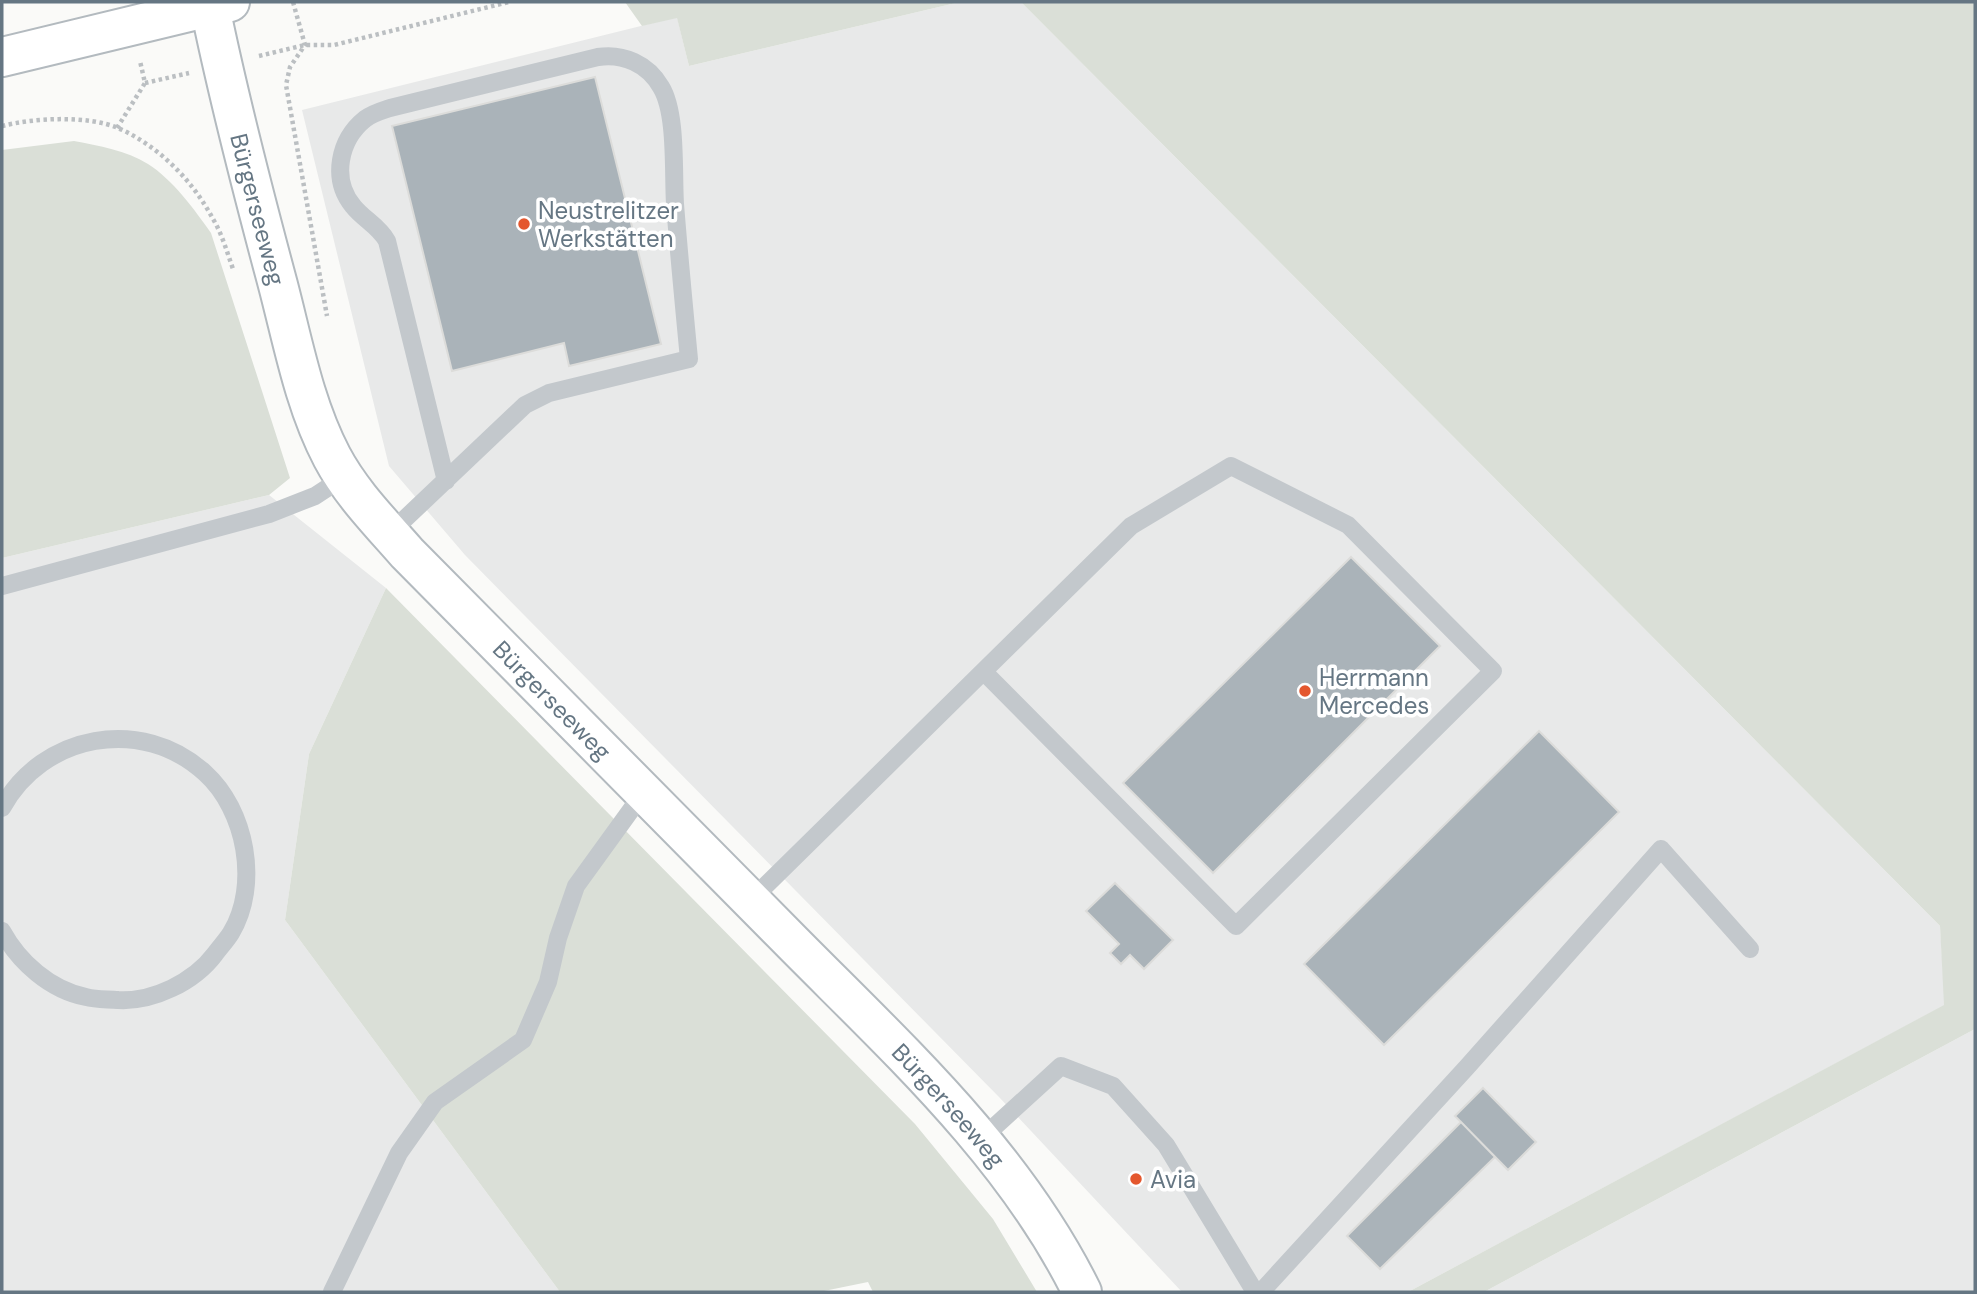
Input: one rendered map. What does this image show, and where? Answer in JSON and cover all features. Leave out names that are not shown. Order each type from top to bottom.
[{"type":"street","points":[[2,57],[220,4]]},
{"type":"street","name":"Bürgerseeweg","points":[[220,4],[222,66],[227,92],[305,391],[323,438],[345,477],[390,533],[928,1080],[1010,1175],[1040,1218],[1082,1292]]},
{"type":"lane","points":[[390,533],[446,481],[525,405],[549,393],[689,359],[675,205],[670,111],[654,76],[634,61],[610,55],[598,57],[390,108],[366,119],[355,129],[347,142],[340,171],[343,188],[351,204],[383,233],[387,241],[446,481]]},
{"type":"lane","points":[[751,900],[1131,526],[1231,466],[1348,525],[1493,671],[1236,926],[984,673]]},
{"type":"lane","points":[[2,586],[269,514],[316,496],[345,477]]},
{"type":"lane","points":[[2,808],[12,789],[44,759],[83,742],[127,738],[169,749],[205,773],[232,807],[246,848],[246,891],[232,932],[206,966],[170,990],[128,1000],[85,998],[46,981],[13,952],[2,931]]},
{"type":"lane","points":[[332,1292],[399,1153],[435,1102],[523,1040],[548,982],[558,938],[576,886],[644,792]]},
{"type":"lane","points":[[981,1139],[1061,1066],[1113,1086],[1166,1144],[1258,1292],[1468,1068],[1661,849],[1750,948]]},
{"type":"path","points":[[293,2],[305,45],[290,67],[286,85],[327,319]]},
{"type":"path","points":[[145,83],[305,45],[334,45],[509,2]]},
{"type":"path","points":[[2,126],[18,122],[60,120],[90,122],[117,128],[145,83],[131,25]]},
{"type":"shaded area","points":[[625,2],[960,2],[689,66],[677,18],[642,26]]},
{"type":"shaded area","points":[[960,2],[1021,2],[1940,926],[1945,1005],[1408,1292],[1182,1292],[999,1097],[465,555],[389,466],[302,110],[677,17],[689,66]]},
{"type":"shaded area","points":[[1021,2],[1975,2],[1975,1029],[1484,1292],[1408,1292],[1944,1005],[1940,926]]},
{"type":"shaded area","points":[[74,141],[122,152],[157,170],[174,186],[211,233],[290,478],[269,495],[2,558],[2,150]]},
{"type":"shaded area","points":[[269,495],[386,588],[309,754],[285,920],[560,1292],[2,1292],[2,558]]},
{"type":"shaded area","points":[[386,588],[915,1124],[993,1219],[1037,1292],[873,1292],[868,1282],[819,1292],[560,1292],[285,920],[309,754]]},
{"type":"shaded area","points":[[1975,1029],[1975,1292],[1484,1292]]},
{"type":"building","name":"Neustrelitzer Werkstätten","points":[[595,77],[661,344],[569,366],[564,343],[452,371],[392,126]]},
{"type":"building","name":"Herrmann Mercedes","points":[[1351,557],[1440,646],[1213,873],[1123,783]]},
{"type":"building","points":[[1539,731],[1619,812],[1384,1045],[1304,964]]},
{"type":"building","points":[[1115,883],[1173,940],[1144,969],[1130,955],[1121,964],[1110,953],[1119,944],[1086,911]]},
{"type":"building","points":[[1483,1088],[1536,1142],[1508,1170],[1455,1116]]},
{"type":"building","points":[[1461,1122],[1495,1157],[1380,1269],[1347,1236]]},
{"type":"place","name":"Neustrelitzer Werkstätten","points":[[524,224]]},
{"type":"place","name":"Herrmann Mercedes","points":[[1305,691]]},
{"type":"place","name":"Avia","points":[[1136,1179]]}]
